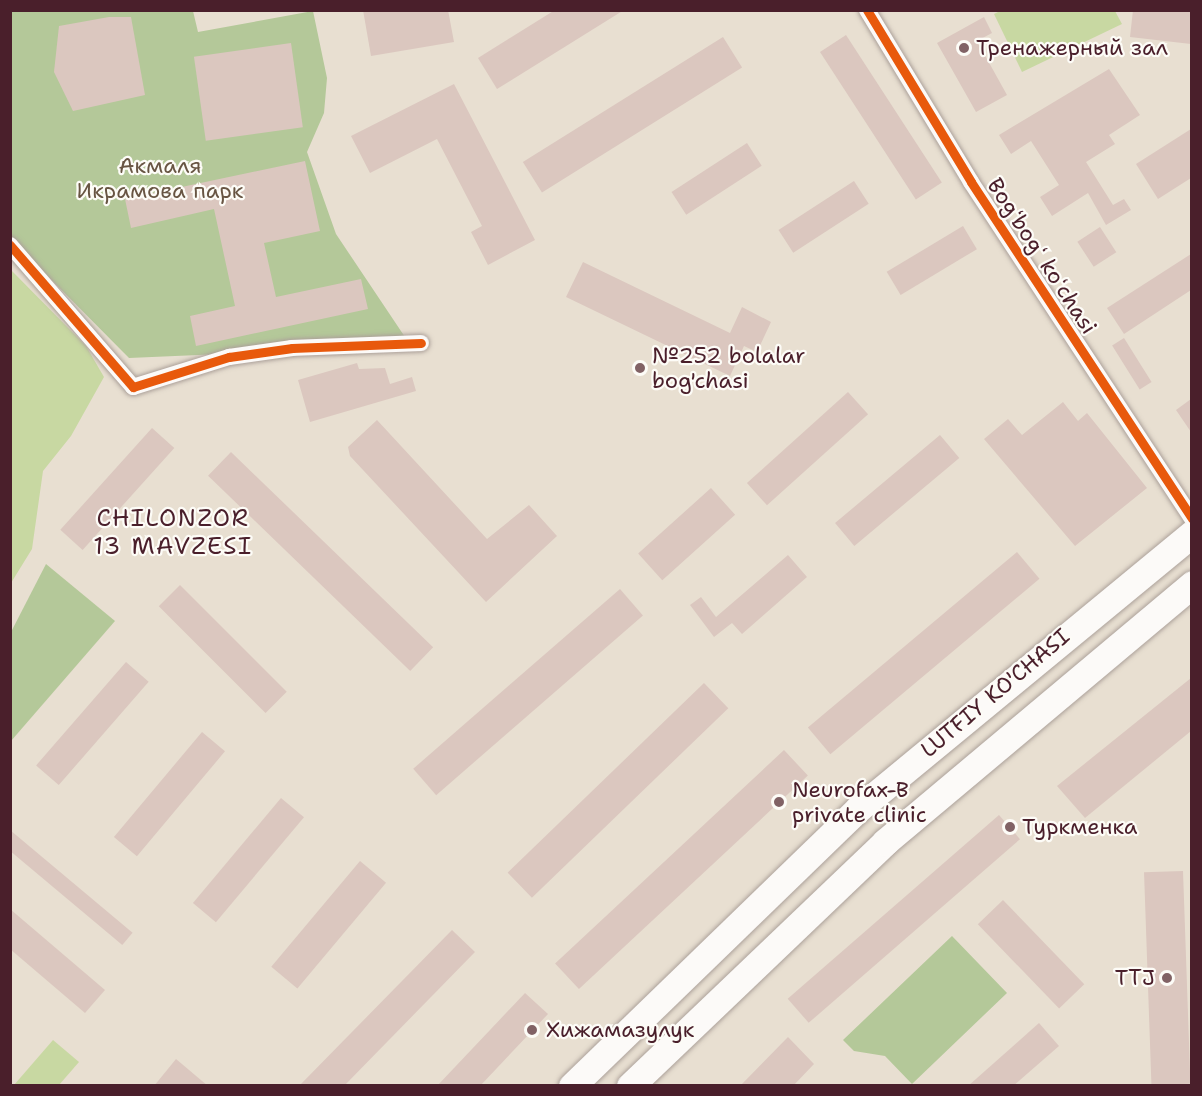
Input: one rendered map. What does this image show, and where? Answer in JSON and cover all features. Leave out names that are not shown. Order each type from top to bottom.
[{"type":"main road","name":"LUTFIY KO'CHASI","points":[[572,1086],[858,809],[1191,534]]},
{"type":"main road","name":"LUTFIY KO'CHASI","points":[[630,1086],[885,842],[1191,584]]},
{"type":"street","name":"Bogʻbogʻ koʻchasi","points":[[867,10],[971,182],[1191,519]]},
{"type":"street","points":[[10,245],[133,387],[229,357],[292,348],[421,343]]},
{"type":"green space","points":[[1002,10],[1115,11],[1122,24],[1022,72],[994,14]]},
{"type":"green space","name":"Акмаля Икрамова парк","points":[[10,11],[193,11],[198,32],[313,11],[327,78],[324,113],[307,152],[336,234],[411,346],[129,358],[11,239]]},
{"type":"green space","points":[[12,271],[86,346],[104,377],[71,436],[43,471],[32,549],[11,583]]},
{"type":"green space","points":[[46,564],[115,621],[11,741],[11,632]]},
{"type":"green space","points":[[952,936],[1007,993],[912,1084],[885,1056],[854,1051],[843,1040]]},
{"type":"green space","points":[[53,1040],[79,1062],[59,1085],[14,1085]]},
{"type":"building","points":[[363,10],[448,10],[454,42],[371,56]]},
{"type":"building","points":[[555,10],[624,10],[497,89],[478,58]]},
{"type":"building","points":[[1133,10],[1191,10],[1191,44],[1130,37]]},
{"type":"building","points":[[109,17],[131,17],[145,95],[73,111],[54,72],[59,26]]},
{"type":"building","points":[[984,17],[992,33],[977,41],[1007,95],[976,112],[937,43]]},
{"type":"building","points":[[846,35],[942,183],[916,199],[820,52]]},
{"type":"building","points":[[723,37],[742,68],[542,193],[523,162]]},
{"type":"building","points":[[291,43],[303,127],[206,141],[194,57]]},
{"type":"building","points":[[1109,69],[1140,115],[1109,135],[1115,144],[1086,162],[1113,205],[1124,199],[1131,210],[1106,225],[1088,193],[1052,216],[1040,197],[1059,185],[1031,141],[1011,154],[999,135]]},
{"type":"building","points":[[454,84],[535,240],[488,265],[471,232],[482,226],[437,139],[370,173],[351,136]]},
{"type":"building","points":[[1191,129],[1191,178],[1158,199],[1136,164]]},
{"type":"building","points":[[747,143],[762,166],[686,215],[672,192]]},
{"type":"building","points":[[305,161],[320,231],[264,243],[276,297],[361,279],[368,309],[196,346],[190,316],[235,306],[214,209],[131,228],[125,199]]},
{"type":"building","points":[[854,181],[869,204],[793,253],[779,230]]},
{"type":"building","points":[[963,226],[977,249],[901,295],[887,272]]},
{"type":"building","points":[[1100,227],[1116,252],[1094,267],[1077,242]]},
{"type":"building","points":[[1191,254],[1191,290],[1124,334],[1107,308]]},
{"type":"building","points":[[583,262],[730,333],[742,307],[771,322],[757,352],[744,346],[730,376],[566,297]]},
{"type":"building","points":[[1124,338],[1152,382],[1140,390],[1112,345]]},
{"type":"building","points":[[357,363],[359,369],[385,368],[390,384],[412,377],[416,391],[310,422],[298,380]]},
{"type":"building","points":[[848,392],[868,414],[767,505],[747,483]]},
{"type":"building","points":[[1191,399],[1191,432],[1176,410]]},
{"type":"building","points":[[1063,402],[1078,421],[1087,413],[1147,488],[1075,546],[984,439],[1008,419],[1022,435]]},
{"type":"building","points":[[377,420],[487,539],[529,505],[557,536],[486,602],[350,456],[348,447]]},
{"type":"building","points":[[152,428],[174,448],[83,550],[60,530]]},
{"type":"building","points":[[940,435],[959,458],[854,546],[835,523]]},
{"type":"building","points":[[231,452],[433,647],[410,671],[208,476]]},
{"type":"building","points":[[711,488],[735,515],[662,580],[638,554]]},
{"type":"building","points":[[1017,552],[1039,579],[830,754],[808,727]]},
{"type":"building","points":[[788,555],[807,577],[742,634],[732,623],[714,637],[690,605],[701,597],[716,617]]},
{"type":"building","points":[[180,585],[287,692],[266,713],[159,606]]},
{"type":"building","points":[[620,589],[643,615],[436,795],[413,769]]},
{"type":"building","points":[[126,662],[149,682],[59,785],[36,765]]},
{"type":"building","points":[[1191,678],[1191,731],[1085,818],[1057,786]]},
{"type":"building","points":[[704,683],[728,708],[532,898],[508,873]]},
{"type":"building","points":[[202,732],[225,751],[137,856],[114,837]]},
{"type":"building","points":[[784,750],[808,776],[579,989],[555,963]]},
{"type":"building","points":[[281,798],[304,817],[216,922],[193,903]]},
{"type":"building","points":[[999,815],[1020,839],[809,1023],[788,999]]},
{"type":"building","points":[[10,830],[133,933],[122,945],[10,851]]},
{"type":"building","points":[[360,861],[386,883],[297,989],[271,967]]},
{"type":"building","name":"TTJ","points":[[1183,871],[1190,1084],[1151,1085],[1144,872]]},
{"type":"building","points":[[1003,900],[1084,984],[1059,1008],[978,924]]},
{"type":"building","points":[[10,909],[105,990],[85,1013],[10,949]]},
{"type":"building","points":[[452,930],[475,952],[344,1086],[299,1086]]},
{"type":"building","points":[[525,993],[548,1014],[480,1086],[437,1086]]},
{"type":"building","points":[[1039,1023],[1059,1046],[1013,1086],[968,1086]]},
{"type":"building","points":[[788,1037],[814,1064],[793,1086],[740,1086]]},
{"type":"building","points":[[176,1059],[208,1086],[154,1086]]},
{"type":"cycle path","points":[[867,10],[971,182],[1192,519]]},
{"type":"cycle path","points":[[10,245],[133,387],[229,357],[292,348],[421,343]]},
{"type":"place","name":"Тренажерный зал","points":[[964,48]]},
{"type":"place","name":"№252 bolalar bog'chasi","points":[[640,368]]},
{"type":"place","name":"Neurofax-B private clinic","points":[[779,802]]},
{"type":"place","name":"Туркменка","points":[[1010,827]]},
{"type":"place","name":"TTJ","points":[[1167,978]]},
{"type":"place","name":"Хижамазулук","points":[[532,1030]]},
{"type":"district","name":"CHILONZOR 13 MAVZESI","points":[[173,533]]}]
